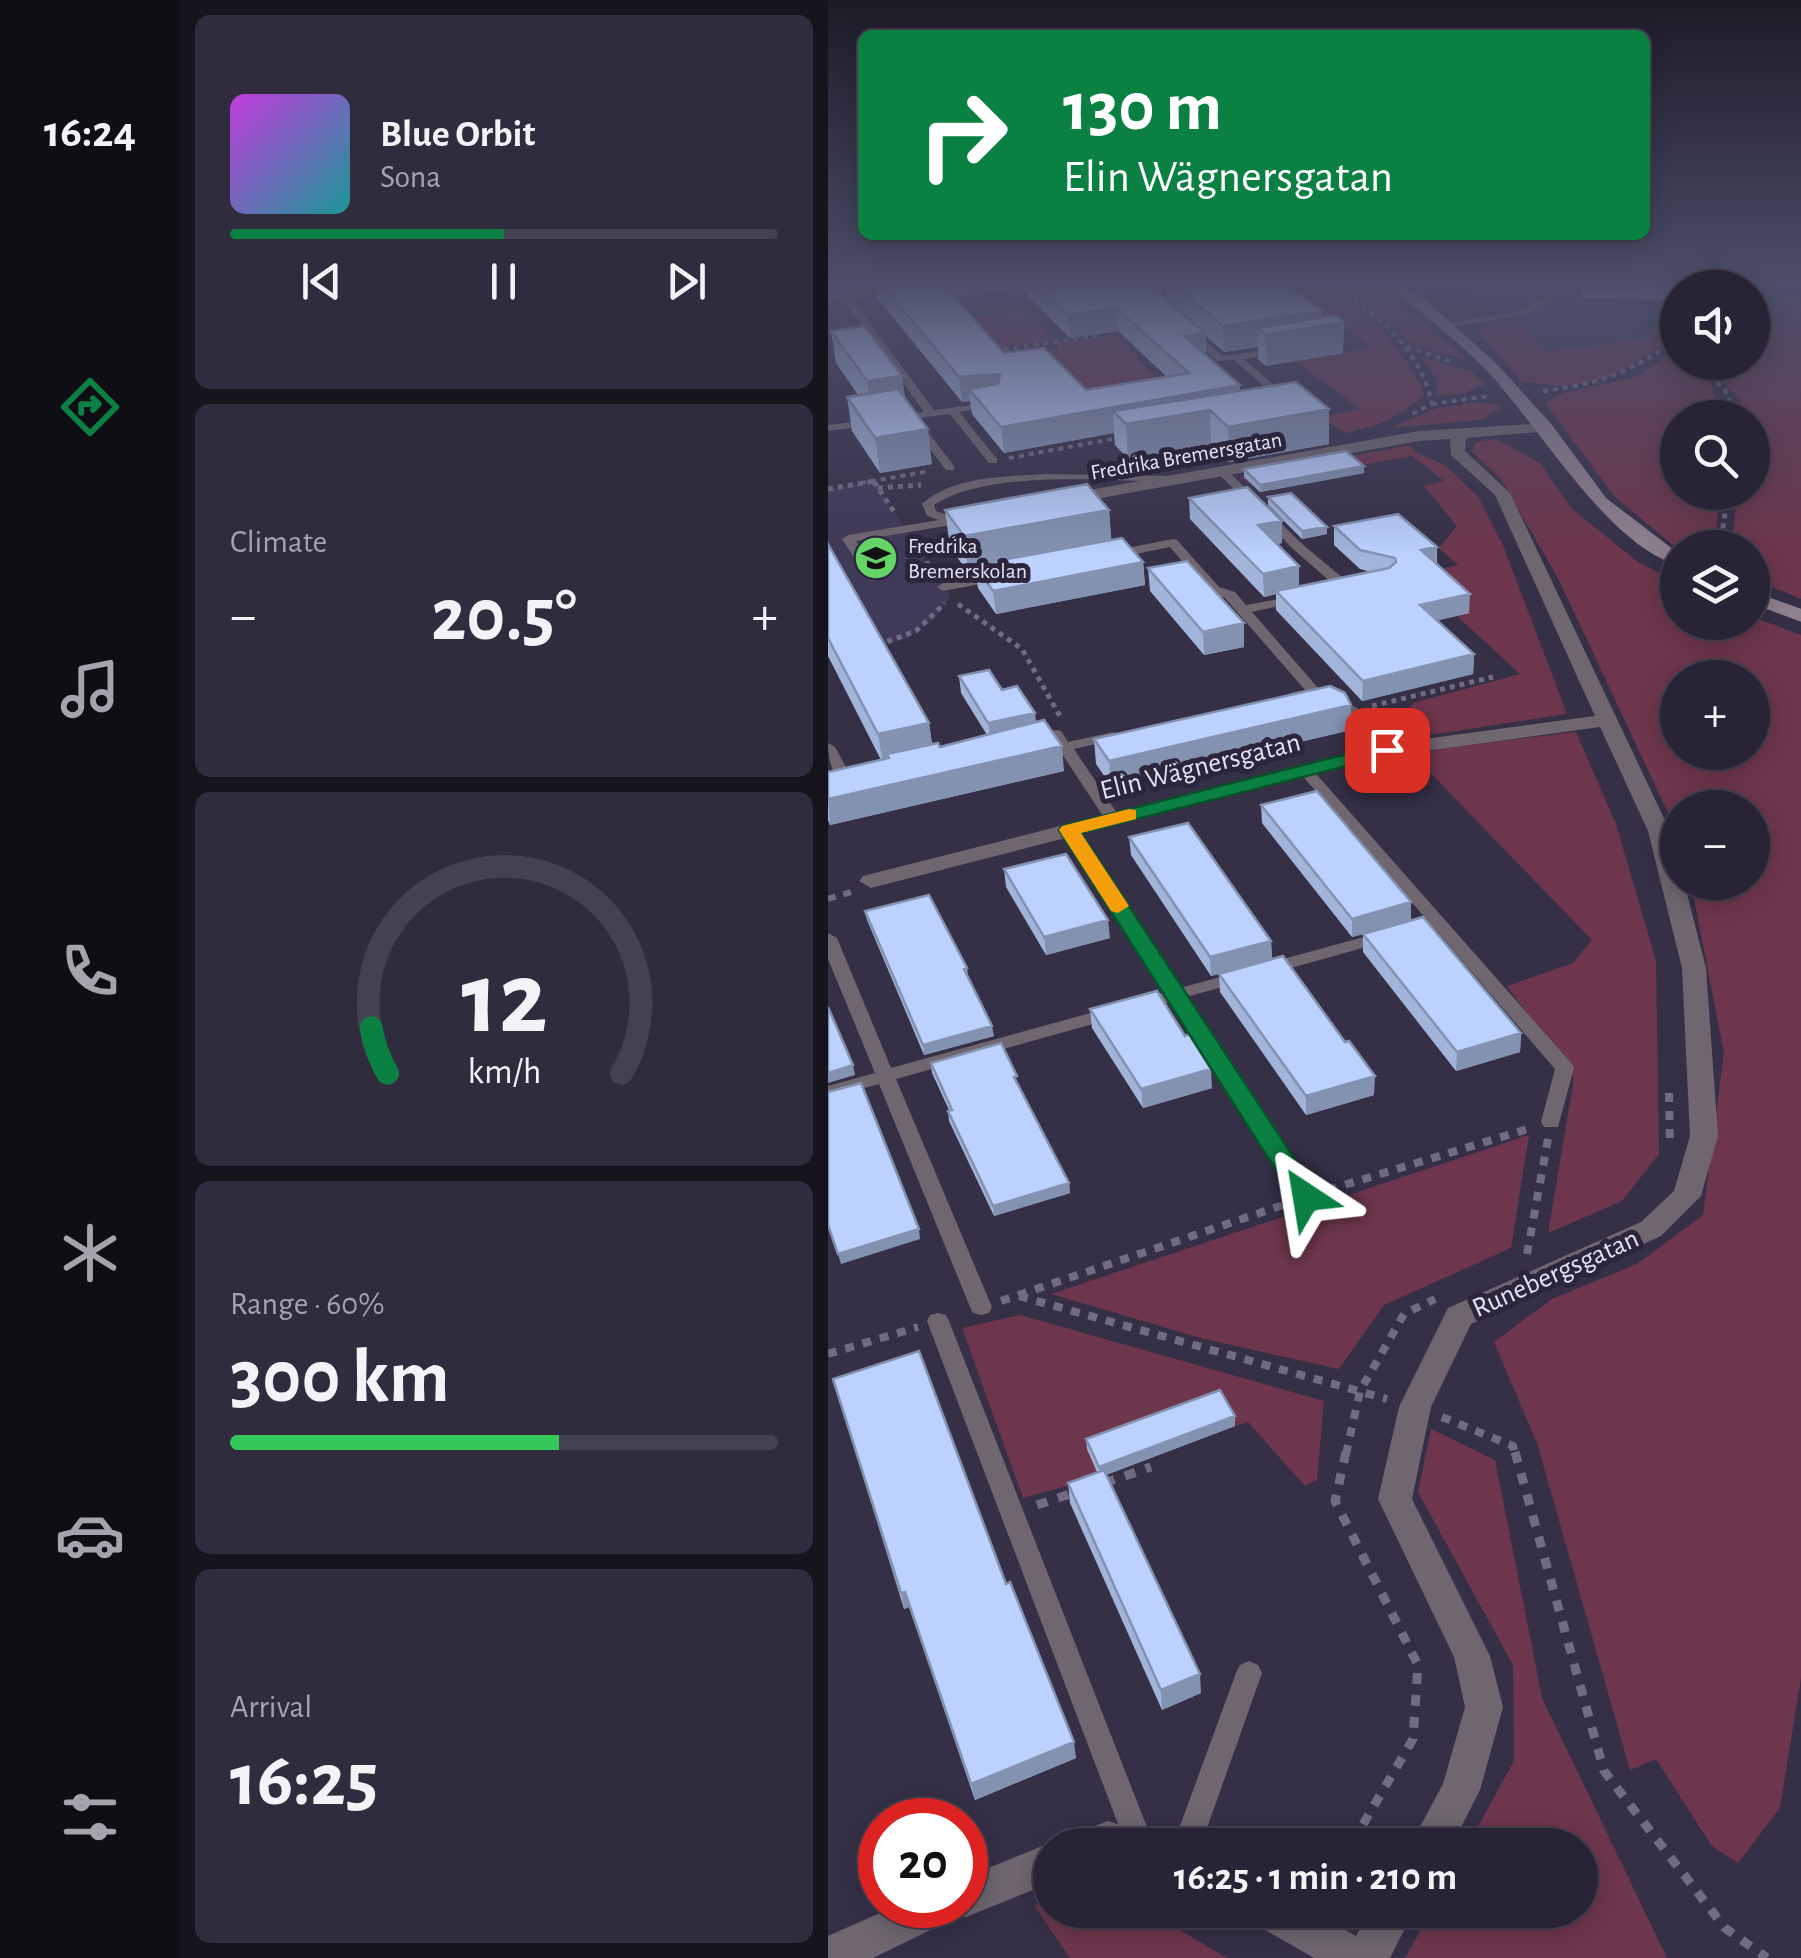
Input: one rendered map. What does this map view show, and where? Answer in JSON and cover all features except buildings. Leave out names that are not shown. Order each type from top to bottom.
[{"type":"main road","points":[[1495,373],[1546,428],[1600,502],[1660,550]]},
{"type":"main road","points":[[1770,604],[1802,616]]},
{"type":"street","name":"Fredrika Bremersgatan","points":[[1045,504],[1419,436],[1546,428]]},
{"type":"street","name":"Runebergsgatan","points":[[1440,1828],[1461,1790],[1484,1707],[1472,1656],[1395,1499],[1416,1407],[1459,1316],[1651,1229],[1688,1196],[1704,1136],[1694,968],[1659,831],[1502,493],[1457,452],[1458,434]]},
{"type":"street","name":"Elin Wägnersgatan","points":[[871,881],[1387,750],[1608,720]]},
{"type":"street","points":[[988,1888],[1033,1870]]},
{"type":"street","points":[[828,1956],[893,1928]]},
{"type":"street","points":[[1301,1928],[1355,1958]]},
{"type":"street","points":[[1366,1958],[1384,1928]]},
{"type":"lane","points":[[901,373],[931,414]]},
{"type":"lane","points":[[1256,373],[1295,408],[1277,411]]},
{"type":"lane","points":[[828,428],[996,403]]},
{"type":"lane","points":[[952,410],[993,460]]},
{"type":"lane","points":[[912,417],[950,468]]},
{"type":"lane","points":[[1222,471],[1345,587],[1328,591]]},
{"type":"lane","points":[[873,578],[848,539],[962,519],[931,513],[928,504],[932,498],[964,488],[1042,476],[1173,480]]},
{"type":"lane","points":[[1096,558],[1173,543],[1214,590],[1230,595],[1314,692],[1352,710],[1387,750]]},
{"type":"lane","points":[[943,588],[1020,573]]},
{"type":"lane","points":[[1329,573],[1348,575]]},
{"type":"lane","points":[[1242,610],[1311,595]]},
{"type":"lane","points":[[1275,700],[1314,692]]},
{"type":"lane","points":[[1018,742],[1122,734]]},
{"type":"lane","points":[[1060,740],[1113,819]]},
{"type":"lane","points":[[828,747],[845,780]]},
{"type":"lane","points":[[1305,770],[1565,1068],[1551,1122]]},
{"type":"lane","points":[[828,784],[864,776]]},
{"type":"lane","points":[[1069,830],[1306,1197]]},
{"type":"lane","points":[[828,1092],[1438,922]]},
{"type":"lane","points":[[828,938],[980,1308]]},
{"type":"lane","points":[[938,1320],[1133,1828]]},
{"type":"lane","points":[[1193,1828],[1249,1672]]},
{"type":"path","points":[[1424,373],[1430,383],[1432,404]]},
{"type":"path","points":[[1532,392],[1577,388],[1628,373]]},
{"type":"path","points":[[1714,380],[1729,400]]},
{"type":"path","points":[[1406,418],[1432,404],[1496,396]]},
{"type":"path","points":[[1042,460],[1006,458],[1112,440]]},
{"type":"path","points":[[828,489],[876,484],[950,468]]},
{"type":"path","points":[[876,484],[932,486]]},
{"type":"path","points":[[876,484],[943,588]]},
{"type":"path","points":[[866,647],[904,640],[934,620],[950,597],[1022,649],[1065,723],[1060,740]]},
{"type":"path","points":[[1352,710],[1493,677]]},
{"type":"path","points":[[1669,1092],[1670,1148]]},
{"type":"path","points":[[980,1308],[1306,1197],[1551,1122]]},
{"type":"path","points":[[1528,1254],[1546,1247]]},
{"type":"path","points":[[828,1354],[938,1320]]},
{"type":"path","points":[[1099,1484],[1151,1467]]},
{"type":"path","points":[[1012,1513],[1082,1490]]},
{"type":"path","points":[[1724,1928],[1767,1958]]},
{"type":"shaded area","points":[[1032,373],[1152,373],[1163,385],[1112,422]]},
{"type":"shaded area","points":[[1312,373],[1414,373],[1424,394],[1388,420],[1346,433],[1320,417],[1360,409]]},
{"type":"shaded area","points":[[1433,373],[1473,373],[1485,384],[1465,393],[1437,396],[1437,379]]},
{"type":"shaded area","points":[[1515,373],[1615,373],[1579,385],[1522,382]]},
{"type":"shaded area","points":[[1642,373],[1660,373],[1660,380],[1709,381],[1717,400],[1660,400],[1660,510],[1718,510],[1716,530],[1660,530],[1660,534],[1615,497],[1545,403],[1563,393]]},
{"type":"shaded area","points":[[1770,373],[1802,373],[1801,599],[1770,586],[1770,530],[1734,530],[1735,510],[1770,510],[1770,400],[1740,400],[1722,380],[1770,380]]},
{"type":"shaded area","points":[[1475,402],[1499,405],[1499,409],[1480,420],[1390,428],[1435,409]]},
{"type":"shaded area","points":[[1496,439],[1540,463],[1572,509],[1638,562],[1660,573],[1660,640],[1770,640],[1770,623],[1801,635],[1801,1678],[1780,1808],[1738,1863],[1712,1846],[1656,1759],[1630,1770],[1537,1443],[1494,1342],[1552,1299],[1637,1264],[1703,1215],[1724,1053],[1694,900],[1770,900],[1770,790],[1660,790],[1660,796],[1559,580],[1501,479],[1472,452],[1476,442]]},
{"type":"shaded area","points":[[1410,445],[1415,452],[1445,465],[1478,497],[1503,545],[1567,714],[1404,739],[1387,736],[1413,703],[1520,674],[1457,616],[1427,573],[1458,565],[1439,548],[1457,526],[1424,486],[1444,481],[1412,456],[1253,485],[1240,478]]},
{"type":"shaded area","name":"Fredrika Bremerskolan","points":[[874,481],[950,597],[934,620],[904,640],[828,655],[828,489]]},
{"type":"shaded area","points":[[1576,732],[1616,824],[1656,961],[1659,1154],[1622,1201],[1548,1233],[1574,1078],[1507,986],[1573,963],[1592,940],[1414,756],[1441,748]]},
{"type":"shaded area","points":[[1529,1135],[1511,1248],[1384,1305],[1339,1369],[1204,1339],[1051,1294]]},
{"type":"shaded area","points":[[1020,1315],[1324,1401],[1317,1480],[1305,1486],[1248,1422],[1235,1426],[1220,1400],[1100,1477],[1023,1498],[962,1328]]},
{"type":"shaded area","points":[[1431,1429],[1495,1460],[1542,1698],[1667,1958],[1405,1958],[1422,1928],[1598,1928],[1598,1828],[1477,1828],[1514,1761],[1513,1665],[1418,1492]]},
{"type":"shaded area","points":[[1050,1928],[1176,1928],[1227,1958],[1070,1958]]},
{"type":"slow traffic","points":[[1118,906],[1069,830],[1129,815]]},
{"type":"place","name":"Fredrika Bremerskolan","points":[[876,558]]},
{"type":"route","points":[[1306,1197],[1069,830],[1387,750]]}]
